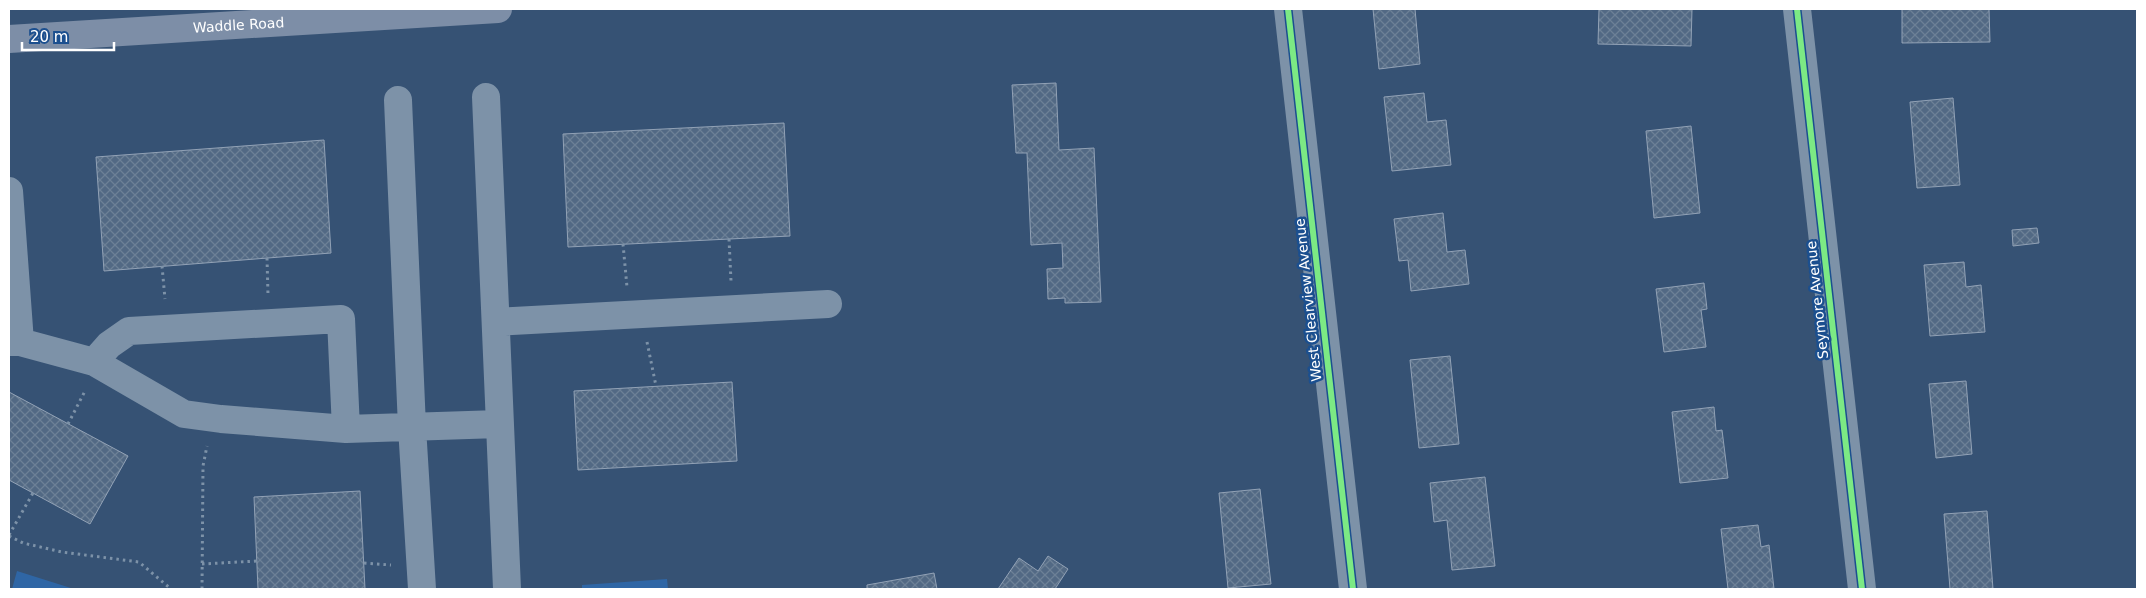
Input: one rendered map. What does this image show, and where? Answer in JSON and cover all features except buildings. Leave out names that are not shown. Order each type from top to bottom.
[{"type":"main road","name":"Waddle Road","points":[[9,39],[498,9]]},
{"type":"street","name":"West Clearview Avenue","points":[[1288,9],[1353,589]]},
{"type":"street","name":"Seymore Avenue","points":[[1798,9],[1862,589]]},
{"type":"street","points":[[486,97],[499,424],[508,589]]},
{"type":"street","points":[[398,100],[412,427],[422,589]]},
{"type":"street","points":[[9,190],[14,342],[94,362],[184,414],[346,429],[499,424]]},
{"type":"street","points":[[496,322],[828,304]]},
{"type":"street","points":[[94,362],[110,345],[129,330],[341,319],[346,429]]},
{"type":"path","points":[[729,239],[732,309]]},
{"type":"path","points":[[623,244],[636,315],[656,386]]},
{"type":"path","points":[[267,258],[269,323]]},
{"type":"path","points":[[162,266],[165,301]]},
{"type":"path","points":[[68,424],[85,392],[94,362]]},
{"type":"path","points":[[202,589],[203,466],[213,418]]},
{"type":"path","points":[[33,493],[9,536],[24,543],[62,552],[139,562],[171,589]]},
{"type":"path","points":[[202,564],[257,561]]},
{"type":"shaded area","points":[[17,571],[74,589],[12,589]]},
{"type":"shaded area","points":[[667,579],[668,589],[582,589],[582,585]]},
{"type":"cycle path","points":[[1288,9],[1353,589]]},
{"type":"cycle path","points":[[1797,9],[1862,589]]}]
